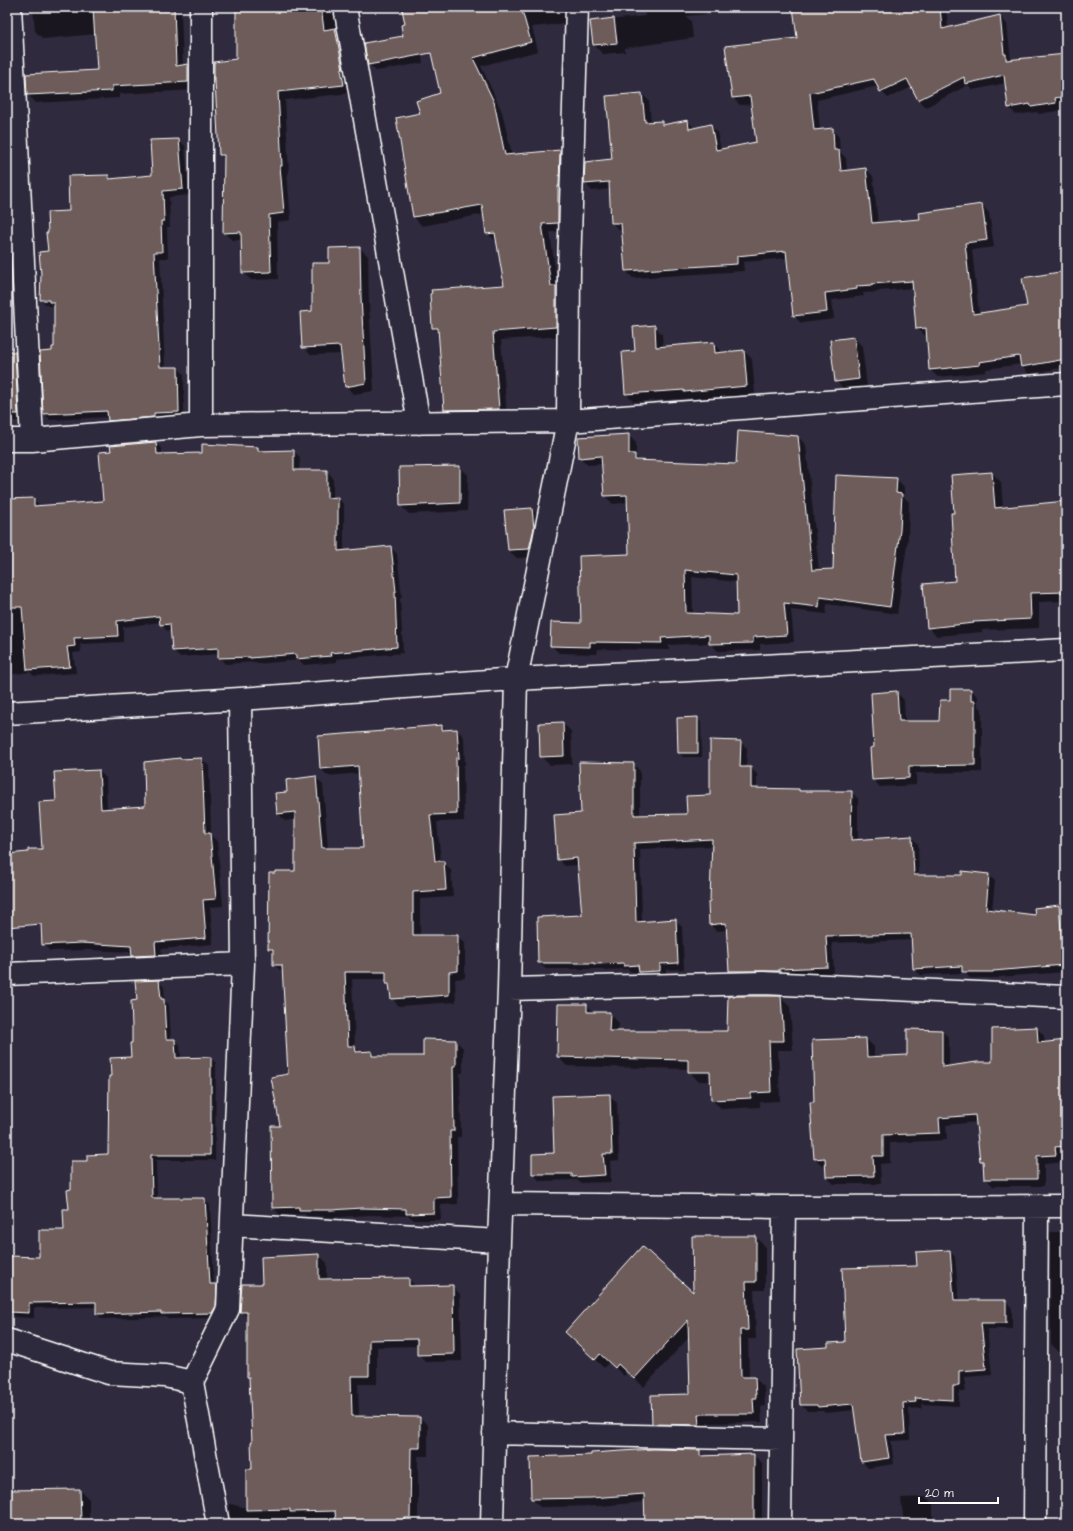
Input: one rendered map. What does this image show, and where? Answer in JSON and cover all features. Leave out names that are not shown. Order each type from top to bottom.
[{"type":"street","points":[[10,7],[32,440]]},
{"type":"street","points":[[200,7],[201,425]]},
{"type":"street","points":[[345,7],[419,423]]},
{"type":"street","points":[[492,1524],[499,1241],[502,1204],[509,989],[516,679],[568,421],[568,277],[577,7]]},
{"type":"street","points":[[7,440],[32,440],[201,425],[568,421],[1066,384]]},
{"type":"street","points":[[7,713],[240,699],[516,679],[1066,650]]},
{"type":"street","points":[[218,1524],[192,1382],[228,1309],[243,964],[240,699]]},
{"type":"street","points":[[7,974],[243,964]]},
{"type":"street","points":[[509,989],[763,983],[1066,997]]},
{"type":"street","points":[[502,1204],[784,1207],[1066,1206]]},
{"type":"street","points":[[780,1524],[784,1207]]},
{"type":"street","points":[[1036,1524],[1037,1207]]},
{"type":"street","points":[[232,1225],[499,1241]]},
{"type":"street","points":[[7,1340],[109,1373],[165,1376],[192,1382]]},
{"type":"street","points":[[494,1433],[781,1439]]},
{"type":"building","points":[[121,7],[174,7],[176,66],[188,64],[188,82],[112,86],[112,91],[27,95],[26,74],[97,70],[93,9]]},
{"type":"building","points":[[236,7],[321,7],[324,30],[335,28],[343,69],[341,69],[344,85],[278,92],[282,166],[280,166],[284,213],[269,215],[271,272],[242,273],[241,232],[223,233],[224,155],[219,155],[214,62],[236,59]]},
{"type":"building","points":[[413,7],[521,7],[531,42],[473,58],[494,102],[505,155],[560,150],[558,223],[542,224],[551,286],[556,286],[556,327],[493,332],[499,409],[444,410],[438,328],[432,328],[431,290],[504,285],[495,233],[486,234],[482,205],[413,217],[396,118],[420,113],[416,101],[440,93],[431,53],[368,65],[364,43],[403,36],[401,25],[405,24],[402,9]]},
{"type":"building","points":[[793,7],[940,7],[942,29],[1000,15],[1006,60],[1066,54],[1066,96],[1055,98],[1056,103],[1031,107],[1030,104],[1008,108],[1004,75],[965,84],[964,77],[918,100],[907,79],[880,92],[874,79],[810,93],[814,130],[833,128],[834,150],[839,150],[841,171],[866,168],[872,223],[920,219],[919,213],[982,204],[987,240],[965,243],[973,314],[1027,306],[1022,278],[1066,271],[1066,359],[1021,367],[1019,356],[979,362],[980,365],[929,370],[926,328],[916,329],[912,281],[857,286],[857,289],[825,293],[827,312],[793,316],[786,251],[737,256],[737,264],[625,271],[621,223],[611,223],[609,182],[584,184],[585,162],[612,159],[606,96],[642,93],[645,122],[662,121],[662,125],[688,120],[689,129],[711,124],[716,150],[756,142],[750,96],[732,98],[725,46],[797,38]]},
{"type":"building","points":[[614,18],[617,43],[593,45],[590,21]]},
{"type":"building","points":[[179,139],[183,189],[163,191],[164,221],[161,221],[162,252],[154,252],[160,367],[178,367],[179,412],[154,413],[154,417],[108,421],[107,411],[43,414],[40,352],[52,351],[52,347],[54,347],[54,302],[49,302],[49,300],[40,300],[41,274],[39,252],[48,251],[46,233],[48,233],[47,212],[69,211],[68,176],[109,175],[109,179],[152,175],[150,140]]},
{"type":"building","points":[[360,247],[361,298],[366,383],[345,387],[340,346],[302,348],[300,312],[312,311],[312,263],[329,263],[329,248]]},
{"type":"building","points":[[655,325],[656,347],[714,342],[715,353],[744,350],[747,386],[684,392],[684,390],[625,394],[622,352],[635,351],[633,327]]},
{"type":"building","points":[[854,337],[859,379],[835,382],[830,340]]},
{"type":"building","points":[[8,352],[15,352],[18,414],[7,414],[7,384],[9,384]]},
{"type":"building","points":[[738,431],[798,436],[812,570],[833,569],[836,475],[897,478],[896,493],[902,494],[900,530],[890,607],[820,597],[819,607],[784,603],[787,635],[753,637],[753,643],[709,644],[709,635],[661,638],[662,643],[590,642],[590,647],[550,646],[551,622],[581,623],[579,556],[629,554],[627,495],[604,496],[601,456],[579,458],[578,437],[629,434],[629,454],[635,454],[635,460],[736,464]],"holes":[[[685,570],[736,575],[737,615],[686,613]]]},
{"type":"building","points":[[156,442],[157,454],[202,453],[202,444],[258,447],[258,451],[294,450],[294,470],[327,470],[327,498],[338,497],[338,551],[391,546],[396,592],[397,647],[330,653],[331,656],[296,659],[296,654],[250,658],[218,658],[218,648],[172,651],[170,624],[160,625],[159,616],[117,621],[118,636],[74,638],[75,646],[67,647],[70,667],[27,670],[22,607],[7,607],[7,499],[34,498],[34,506],[103,501],[99,452],[111,451],[110,446]]},
{"type":"building","points":[[460,466],[460,503],[400,506],[399,467]]},
{"type":"building","points":[[992,472],[995,508],[1066,501],[1066,592],[1030,593],[1031,619],[973,622],[974,623],[927,628],[923,584],[955,581],[951,513],[954,513],[951,475]]},
{"type":"building","points":[[532,508],[534,528],[529,549],[508,550],[504,510]]},
{"type":"building","points":[[950,689],[971,689],[971,701],[975,701],[975,765],[909,766],[909,778],[872,780],[870,748],[874,747],[871,693],[897,691],[899,721],[939,721],[940,700],[950,700]]},
{"type":"building","points":[[698,717],[698,753],[678,753],[677,718]]},
{"type":"building","points":[[563,722],[564,756],[540,757],[539,723]]},
{"type":"building","points":[[442,725],[442,730],[457,729],[459,758],[456,758],[457,814],[430,815],[435,861],[444,861],[446,890],[413,892],[413,935],[458,935],[458,971],[449,972],[449,995],[391,999],[389,984],[386,984],[386,972],[345,972],[348,1046],[355,1046],[356,1052],[372,1051],[372,1056],[423,1056],[423,1039],[456,1040],[456,1066],[453,1066],[454,1131],[450,1131],[451,1197],[434,1198],[434,1213],[406,1214],[406,1209],[361,1208],[299,1210],[299,1207],[272,1208],[271,1126],[280,1126],[271,1077],[288,1074],[282,965],[273,965],[273,949],[268,949],[269,873],[275,873],[275,871],[295,871],[295,812],[277,814],[275,793],[287,792],[286,780],[316,776],[322,848],[363,848],[358,766],[320,769],[318,736]]},
{"type":"building","points":[[710,740],[741,741],[740,767],[751,767],[751,788],[799,789],[799,791],[852,791],[851,840],[912,836],[914,875],[962,875],[962,871],[989,874],[986,909],[1035,915],[1034,908],[1059,905],[1064,965],[993,972],[962,972],[962,966],[913,969],[911,934],[826,936],[828,967],[779,969],[779,971],[729,971],[726,923],[709,925],[708,902],[710,901],[712,839],[634,843],[636,922],[676,919],[678,963],[660,964],[660,971],[639,972],[638,965],[624,966],[624,963],[538,963],[537,917],[582,915],[577,858],[557,860],[554,815],[581,813],[579,762],[634,763],[634,815],[687,814],[686,796],[710,795]]},
{"type":"building","points":[[180,758],[202,758],[205,833],[210,833],[216,899],[203,900],[206,938],[155,942],[156,955],[132,956],[131,946],[81,943],[42,945],[41,924],[7,927],[7,854],[28,852],[28,849],[42,849],[39,802],[56,801],[54,772],[99,770],[101,809],[145,806],[144,762]]},
{"type":"building","points":[[159,980],[161,999],[164,999],[166,1039],[175,1039],[176,1058],[211,1057],[211,1133],[210,1155],[151,1155],[152,1198],[205,1198],[210,1284],[217,1284],[216,1306],[212,1313],[161,1314],[161,1312],[96,1314],[96,1302],[29,1303],[29,1313],[9,1312],[10,1256],[39,1257],[39,1230],[64,1230],[63,1209],[69,1209],[67,1190],[71,1189],[71,1161],[87,1161],[87,1155],[108,1154],[109,1076],[111,1076],[110,1058],[131,1057],[131,1001],[137,1000],[135,981]]},
{"type":"building","points":[[728,996],[781,996],[784,1041],[769,1041],[771,1092],[751,1093],[751,1098],[711,1100],[710,1072],[688,1072],[688,1060],[557,1057],[558,1004],[587,1004],[587,1012],[610,1012],[609,1031],[727,1031]]},
{"type":"building","points":[[1037,1027],[1038,1043],[1066,1040],[1066,1146],[1055,1147],[1056,1155],[1037,1156],[1037,1179],[984,1179],[983,1161],[980,1161],[975,1115],[939,1118],[940,1133],[883,1135],[883,1156],[873,1156],[874,1176],[826,1177],[825,1158],[814,1159],[810,1102],[814,1102],[812,1040],[866,1038],[867,1057],[907,1055],[907,1029],[942,1030],[942,1067],[977,1062],[992,1062],[992,1029]]},
{"type":"building","points":[[610,1094],[612,1154],[603,1154],[605,1175],[572,1177],[572,1174],[532,1174],[532,1154],[554,1153],[552,1096]]},
{"type":"building","points":[[692,1236],[756,1236],[756,1282],[746,1282],[748,1330],[740,1330],[741,1377],[755,1377],[756,1398],[753,1398],[754,1414],[698,1414],[699,1425],[652,1424],[651,1395],[690,1394],[688,1320],[634,1379],[618,1364],[615,1368],[600,1354],[595,1360],[565,1332],[642,1246],[693,1292]]},
{"type":"building","points":[[950,1250],[954,1300],[1006,1300],[1006,1323],[981,1323],[986,1369],[959,1371],[959,1386],[953,1386],[953,1400],[915,1398],[916,1402],[903,1403],[905,1434],[885,1435],[889,1458],[861,1462],[853,1404],[818,1407],[817,1405],[800,1405],[797,1349],[828,1347],[828,1343],[845,1342],[842,1268],[917,1266],[916,1252]]},
{"type":"building","points":[[319,1254],[319,1279],[409,1278],[409,1286],[453,1285],[454,1354],[417,1355],[417,1339],[369,1340],[369,1376],[351,1376],[352,1416],[420,1417],[420,1448],[411,1448],[410,1518],[405,1518],[405,1524],[336,1524],[335,1511],[290,1512],[290,1509],[246,1510],[246,1469],[252,1469],[252,1442],[249,1377],[247,1377],[247,1312],[240,1312],[242,1284],[262,1284],[261,1257]]},
{"type":"building","points":[[653,1449],[700,1450],[700,1456],[754,1454],[754,1524],[645,1524],[644,1494],[591,1498],[531,1499],[530,1457],[591,1455],[591,1453]]},
{"type":"building","points":[[80,1489],[81,1524],[7,1524],[7,1490]]}]
